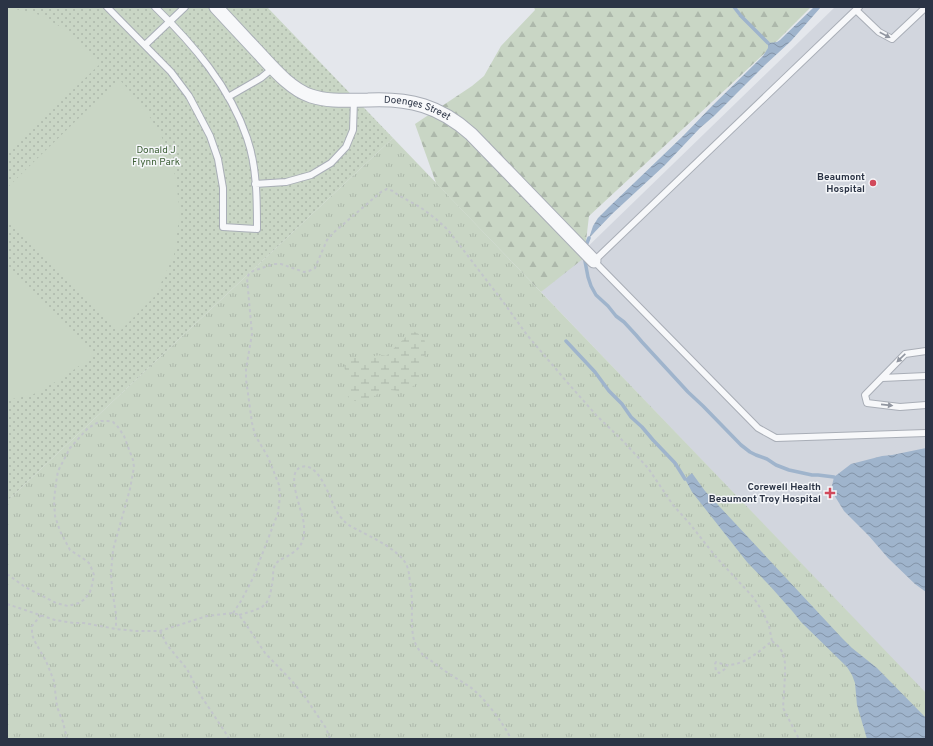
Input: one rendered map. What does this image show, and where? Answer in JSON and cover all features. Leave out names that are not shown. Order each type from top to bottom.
[{"type":"street","name":"Doenges Street","points":[[216,7],[286,81],[310,96],[335,100],[386,99],[411,102],[440,112],[457,122],[471,134],[594,262]]},
{"type":"lane","points":[[107,7],[171,72],[189,96],[210,136],[218,160],[223,188],[223,226],[257,229],[257,202],[252,161],[247,139],[237,114],[209,68],[170,21],[155,7]]},
{"type":"lane","points":[[145,45],[185,7]]},
{"type":"lane","points":[[926,7],[892,39],[879,32],[857,8],[594,262],[758,428],[776,438],[926,433]]},
{"type":"lane","points":[[228,97],[261,78],[273,68]]},
{"type":"lane","points":[[255,184],[286,182],[311,175],[331,163],[346,147],[353,130],[354,100]]},
{"type":"lane","points":[[926,351],[905,354],[865,395],[867,403],[900,407],[926,405]]},
{"type":"lane","points":[[882,378],[926,376]]},
{"type":"path","points":[[233,613],[253,578],[278,513],[280,496],[279,485],[268,457],[255,435],[252,423],[246,379],[246,369],[252,334],[247,278],[253,271],[274,264],[281,264],[304,272],[315,268],[327,240],[333,233],[381,192],[387,189],[420,207],[448,230],[504,302],[527,335],[596,415],[623,440],[648,468],[673,505],[716,557],[753,596],[763,612],[769,626],[772,642],[778,646],[783,654],[785,663],[783,708],[799,739]]},
{"type":"path","points":[[7,574],[25,587],[68,606],[79,603],[85,599],[90,592],[94,575],[91,567],[84,558],[70,550],[60,531],[55,516],[54,500],[56,483],[58,471],[70,448],[88,428],[101,421],[113,422],[118,426],[124,436],[134,467],[130,489],[113,550],[111,573],[116,614],[116,629]]},
{"type":"path","points":[[239,616],[261,608],[267,602],[271,594],[274,565],[295,551],[301,545],[304,538],[304,525],[294,485],[294,477],[295,471],[300,467],[313,469],[327,490],[336,512],[346,523],[394,550],[404,561],[409,575],[414,640],[423,655],[443,670],[472,688],[484,700],[503,725],[511,739]]},
{"type":"path","points":[[7,604],[55,620],[136,631],[160,631],[207,616],[233,613],[245,622],[264,653],[292,681],[305,697],[326,728],[330,739]]},
{"type":"path","points":[[41,615],[32,626],[32,634],[54,681],[57,706],[67,739]]},
{"type":"path","points":[[160,631],[167,645],[187,669],[201,696],[229,739]]},
{"type":"path","points":[[728,665],[725,669],[719,672],[716,671],[716,662],[728,665],[743,662],[772,642]]},
{"type":"shaded area","name":"Corewell Health Beaumont Troy Hospital","points":[[835,7],[926,7],[926,694],[541,292]]},
{"type":"green space","name":"Donald J Flynn Park","points":[[7,7],[267,7],[393,138],[7,501]]},
{"type":"green space","points":[[7,7],[40,15],[71,33],[100,64],[7,152]]},
{"type":"green space","points":[[534,7],[811,7],[766,52],[589,216],[584,258],[541,292],[436,183],[415,124],[472,86],[484,76],[501,46],[535,10]]},
{"type":"green space","points":[[119,79],[143,106],[161,135],[175,175],[180,212],[174,255],[155,296],[119,332],[7,220],[7,188]]},
{"type":"green space","points":[[393,138],[926,693],[926,739],[7,739],[7,501]]},
{"type":"green space","points":[[7,265],[95,354],[64,377],[32,395],[7,400]]},
{"type":"green space","points":[[412,331],[420,335],[426,344],[425,356],[420,364],[421,377],[417,382],[409,389],[402,391],[386,389],[365,401],[360,402],[349,398],[346,392],[351,378],[345,370],[344,365],[354,358],[382,355],[386,356]]},
{"type":"water","points":[[814,7],[821,7],[791,41],[700,128],[665,165],[612,214],[589,238],[593,226],[598,218],[763,56],[768,48],[768,43],[777,42],[780,40]]},
{"type":"water","points":[[926,448],[926,592],[915,584],[888,558],[844,511],[831,490],[834,477],[851,464],[882,456]]},
{"type":"water","points":[[692,473],[705,491],[841,637],[877,668],[926,718],[926,739],[867,739],[857,705],[855,683],[847,667],[801,622],[747,562],[692,492],[685,479]]},
{"type":"waterway","points":[[734,7],[768,43]]},
{"type":"waterway","points":[[585,248],[589,238]]},
{"type":"waterway","points":[[584,256],[588,277],[596,295],[616,316],[624,322],[688,392],[741,445],[750,452],[789,470],[812,475],[834,477]]},
{"type":"waterway","points":[[566,341],[595,372],[631,417],[675,463],[685,479]]},
{"type":"place","name":"Beaumont Hospital","points":[[873,183]]},
{"type":"place","name":"Corewell Health Beaumont Troy Hospital","points":[[830,493]]}]
